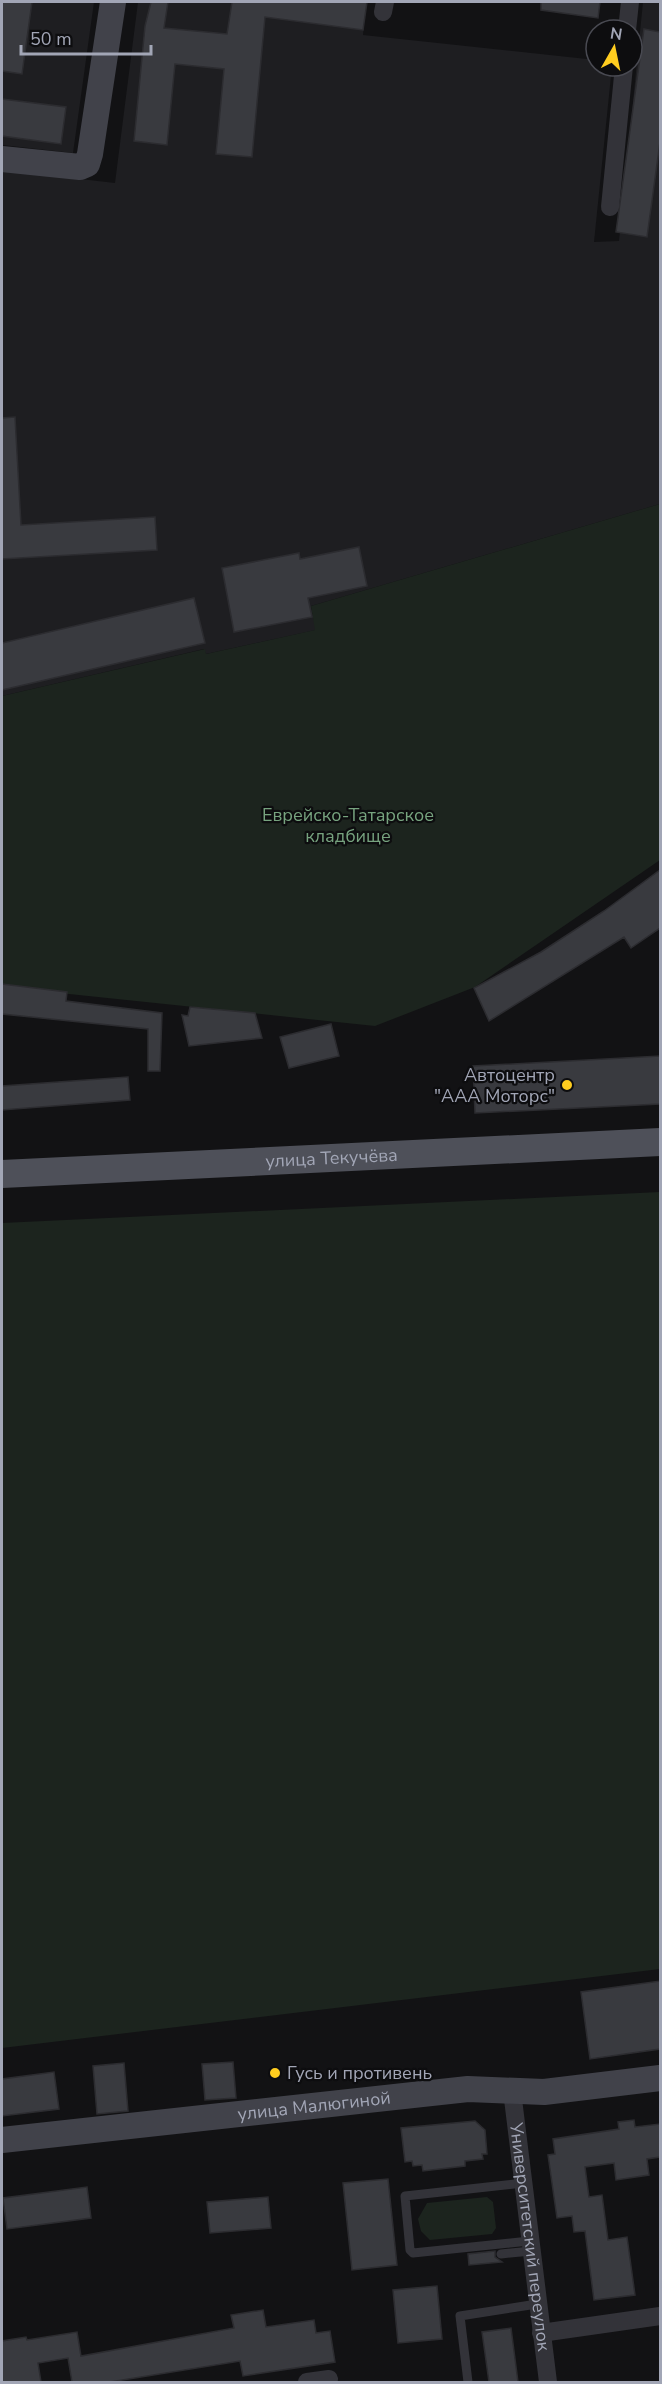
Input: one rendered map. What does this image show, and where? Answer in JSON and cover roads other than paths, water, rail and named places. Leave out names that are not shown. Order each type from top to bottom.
[{"type":"main road","points":[[2,159],[80,167],[87,164],[112,2]]},
{"type":"main road","name":"улица Текучёва","points":[[2,1174],[660,1142]]},
{"type":"main road","name":"улица Малюгиной","points":[[2,2140],[468,2089],[544,2092],[660,2078]]},
{"type":"street","points":[[628,18],[630,2]]},
{"type":"street","points":[[610,207],[623,78]]},
{"type":"street","name":"Университетский переулок","points":[[512,2091],[548,2382]]},
{"type":"street","points":[[541,2333],[660,2316]]},
{"type":"street","points":[[307,2382],[329,2379]]},
{"type":"lane","points":[[523,2183],[408,2195],[404,2199],[410,2250],[413,2253],[530,2246]]},
{"type":"lane","points":[[501,2254],[530,2246]]},
{"type":"lane","points":[[468,2382],[460,2316],[537,2304]]},
{"type":"place","name":"Автоцентр \"ААА Моторс\"","points":[[567,1085]]},
{"type":"place","name":"Гусь и противень","points":[[275,2073]]},
{"type":"park label","name":"Еврейско-Татарское кладбище","points":[[348,825]]}]
